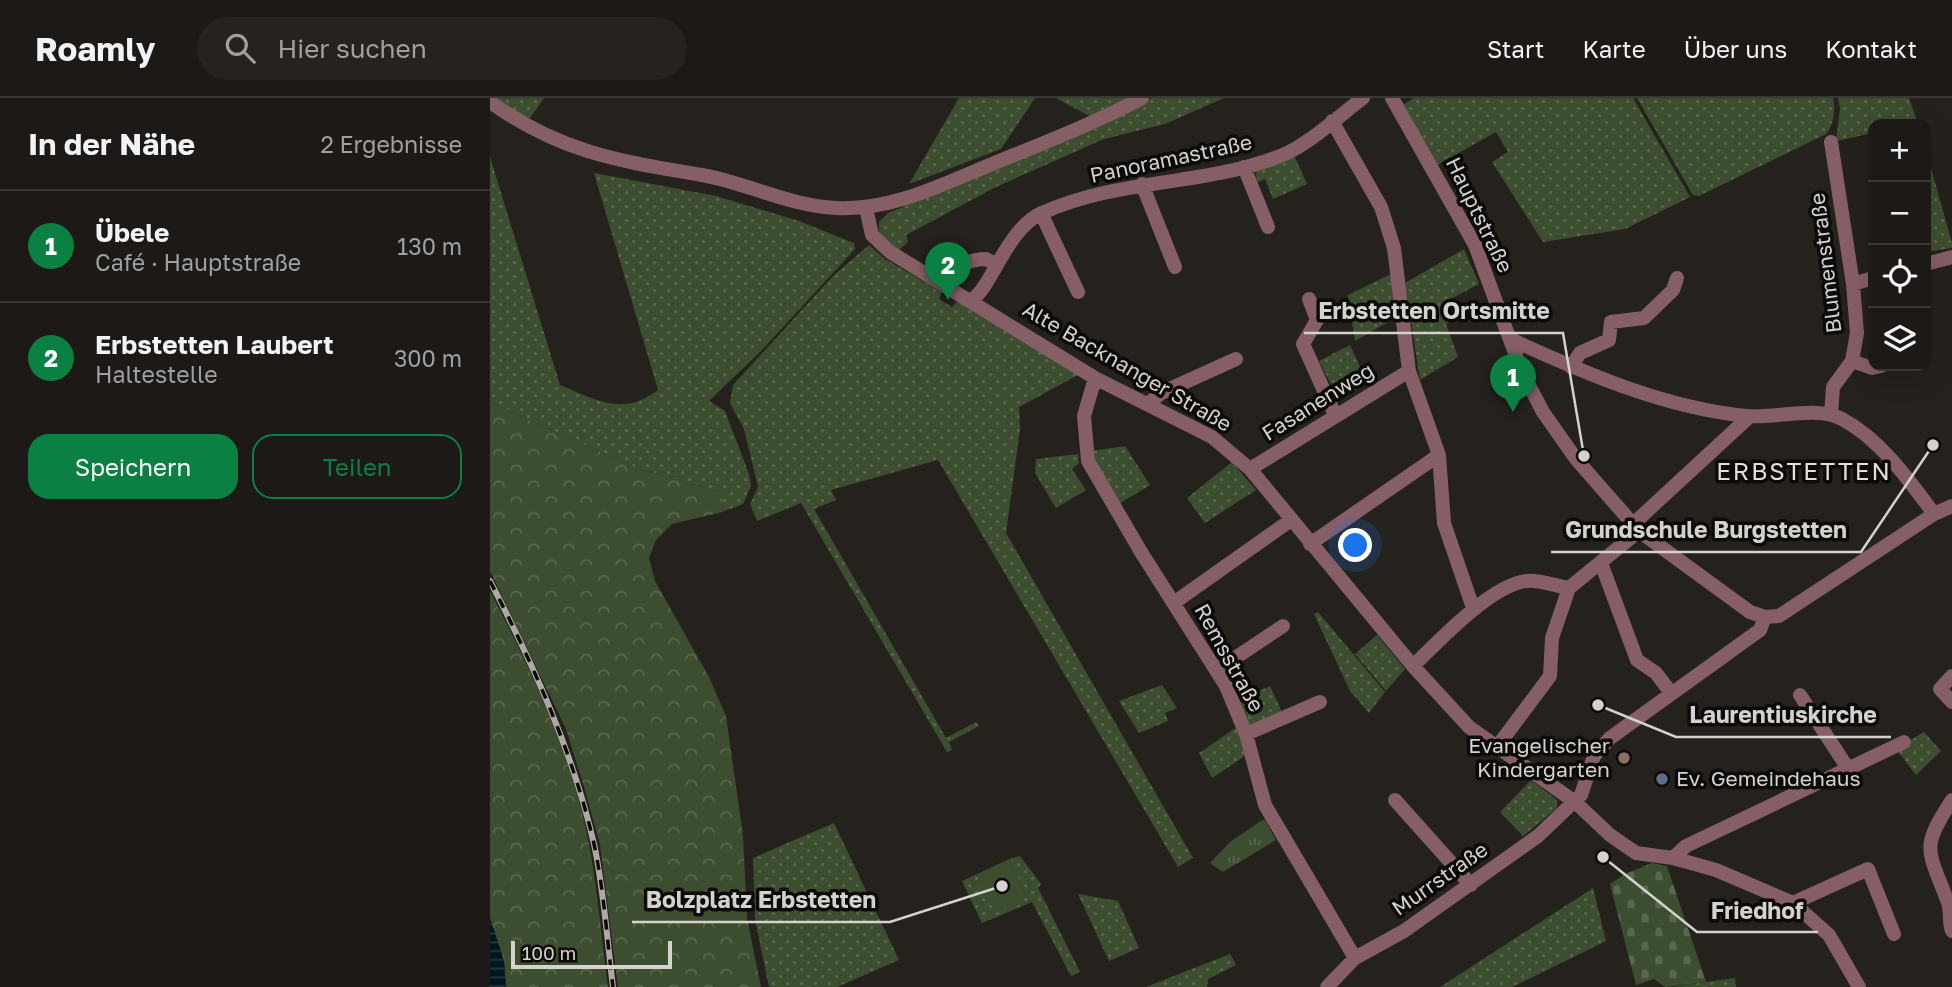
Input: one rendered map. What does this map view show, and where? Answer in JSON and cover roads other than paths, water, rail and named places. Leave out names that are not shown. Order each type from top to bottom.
[{"type":"street","points":[[490,102],[545,136],[595,156],[706,176],[833,208],[866,208],[937,187],[1092,124],[1142,98]]},
{"type":"street","name":"Panoramastraße","points":[[970,301],[979,296],[995,264],[1025,222],[1041,213],[1111,189],[1244,167],[1282,156],[1363,98]]},
{"type":"street","name":"Hauptstraße","points":[[1392,98],[1475,245],[1510,340],[1543,412],[1597,487],[1636,528],[1750,612],[1765,618]]},
{"type":"street","points":[[1332,121],[1381,206],[1394,248],[1409,371],[1439,456],[1444,523],[1473,608]]},
{"type":"street","name":"Blumenstraße","points":[[1831,142],[1853,284],[1857,333],[1852,361],[1833,387],[1831,414]]},
{"type":"street","points":[[1244,167],[1268,228]]},
{"type":"street","points":[[1142,184],[1175,267]]},
{"type":"street","name":"Alte Backnanger Straße","points":[[866,208],[872,235],[879,244],[1095,378],[1212,437],[1250,470],[1413,666],[1469,727],[1575,803],[1610,835],[1636,853],[1672,858]]},
{"type":"street","points":[[1041,213],[1078,292]]},
{"type":"street","points":[[1931,263],[1952,257]]},
{"type":"street","points":[[939,282],[947,274],[974,261],[986,258],[995,264]]},
{"type":"street","points":[[1572,367],[1580,353],[1609,340],[1611,322],[1644,318],[1673,290],[1677,278]]},
{"type":"street","points":[[1853,284],[1868,280]]},
{"type":"street","points":[[1309,299],[1317,320],[1303,344],[1335,415]]},
{"type":"street","points":[[1510,340],[1572,367],[1686,405],[1749,417],[1831,414],[1870,436],[1934,514]]},
{"type":"street","points":[[1149,403],[1161,393],[1236,359]]},
{"type":"street","points":[[1852,361],[1868,367]]},
{"type":"street","name":"Fasanenweg","points":[[1250,470],[1409,371]]},
{"type":"street","name":"Remsstraße","points":[[1095,378],[1084,416],[1088,461],[1217,670],[1246,734],[1265,805],[1354,958]]},
{"type":"street","points":[[1497,747],[1550,676],[1552,638],[1569,588],[1601,563],[1749,417]]},
{"type":"street","points":[[1310,544],[1439,456]]},
{"type":"street","points":[[1575,803],[1581,795],[1594,756],[1610,738],[1760,630],[1765,618],[1779,616],[1934,514],[1952,506]]},
{"type":"street","points":[[1175,602],[1292,520]]},
{"type":"street","points":[[1601,563],[1637,660],[1656,673],[1671,693]]},
{"type":"street","points":[[1413,666],[1473,608],[1526,581],[1569,588]]},
{"type":"street","points":[[1217,670],[1283,626]]},
{"type":"street","points":[[1952,676],[1940,689],[1952,702]]},
{"type":"street","points":[[1800,695],[1849,770]]},
{"type":"street","points":[[1246,734],[1320,702]]},
{"type":"street","points":[[1672,858],[1686,846],[1904,742]]},
{"type":"street","points":[[1395,800],[1471,885]]},
{"type":"street","points":[[1952,800],[1937,822],[1928,848],[1951,910],[1952,932]]},
{"type":"street","name":"Murrstraße","points":[[1327,987],[1354,958],[1404,931],[1471,885],[1538,836],[1575,803]]},
{"type":"street","points":[[1672,858],[1716,870],[1793,903],[1829,935],[1859,987]]},
{"type":"street","points":[[1793,903],[1868,869],[1894,934]]},
{"type":"water","points":[[490,918],[504,961],[506,987],[490,987]]},
{"type":"railway","points":[[490,581],[550,709],[575,776],[594,844],[613,987]]},
{"type":"place","name":"Erbstetten Laubert","points":[[948,300]]},
{"type":"place","name":"Übele","points":[[1513,412]]},
{"type":"place","name":"Grundschule Burgstetten","points":[[1933,445]]},
{"type":"place","name":"Erbstetten Ortsmitte","points":[[1584,456]]},
{"type":"place","name":"Laurentiuskirche","points":[[1598,705]]},
{"type":"place","name":"Evangelischer Kindergarten","points":[[1624,758]]},
{"type":"place","name":"Ev. Gemeindehaus","points":[[1662,779]]},
{"type":"place","name":"Friedhof","points":[[1603,857]]},
{"type":"place","name":"Bolzplatz Erbstetten","points":[[1002,886]]},
{"type":"district","name":"ERBSTETTEN","points":[[1804,472]]}]
